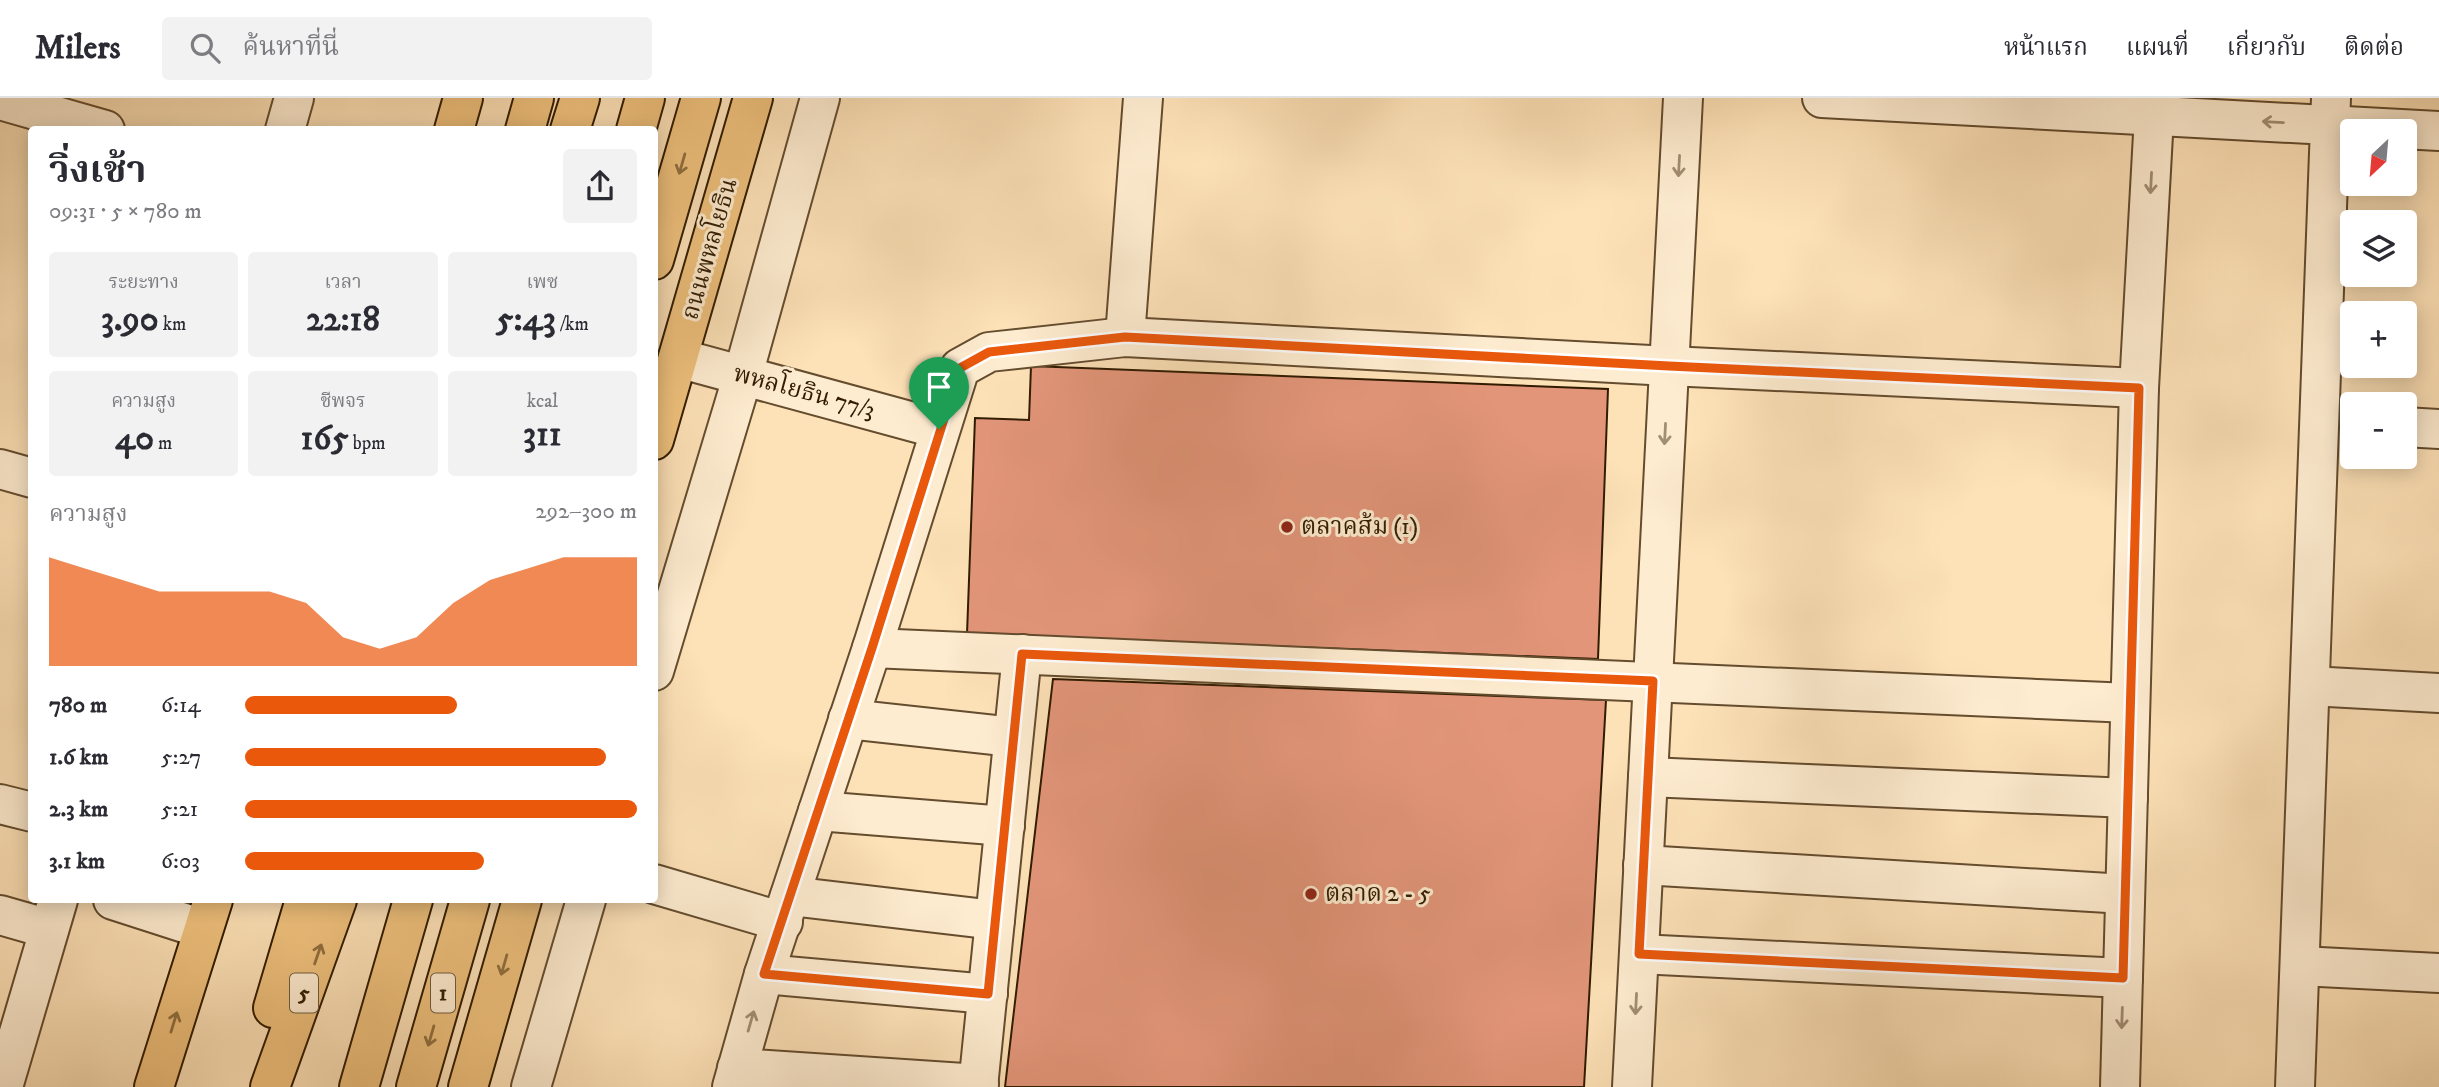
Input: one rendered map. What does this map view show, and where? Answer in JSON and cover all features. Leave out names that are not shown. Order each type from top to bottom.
[{"type":"main road","points":[[455,126],[463,98]]},
{"type":"main road","points":[[526,126],[534,98]]},
{"type":"main road","points":[[571,126],[580,98]]},
{"type":"main road","points":[[637,126],[645,98]]},
{"type":"main road","name":"ถนนพหลโยธิน","points":[[658,246],[701,98]]},
{"type":"main road","name":"ถนนพหลโยธิน","points":[[658,426],[753,98]]},
{"type":"main road","points":[[250,1087],[304,903]]},
{"type":"main road","name":"5","points":[[271,1087],[336,903]]},
{"type":"main road","points":[[359,1087],[412,903]]},
{"type":"main road","name":"1","points":[[416,1087],[469,903]]},
{"type":"main road","name":"1","points":[[468,1087],[521,903]]},
{"type":"main road","points":[[154,1087],[208,914]]},
{"type":"street","points":[[286,126],[294,98]]},
{"type":"street","points":[[658,658],[743,375],[820,98]]},
{"type":"street","points":[[1125,337],[1143,98]]},
{"type":"street","points":[[1632,1087],[1683,98]]},
{"type":"street","points":[[1822,98],[2331,111],[2439,131]]},
{"type":"street","points":[[0,100],[84,116]]},
{"type":"street","points":[[2120,1087],[2139,388],[2155,107]]},
{"type":"street","points":[[2295,1087],[2310,686],[2336,424],[2331,111]]},
{"type":"street","points":[[1022,654],[978,1085],[735,1077],[764,974],[872,648],[960,368],[989,352],[1125,337],[2139,388]]},
{"type":"street","name":"พหลโยธิน 77/3","points":[[678,358],[939,429]]},
{"type":"street","points":[[2417,428],[2439,429]]},
{"type":"street","points":[[0,469],[28,477]]},
{"type":"street","points":[[872,648],[2130,703]]},
{"type":"street","points":[[2310,686],[2439,692]]},
{"type":"street","points":[[848,719],[1013,737]]},
{"type":"street","points":[[1648,777],[2128,798]]},
{"type":"street","points":[[0,804],[28,811]]},
{"type":"street","points":[[818,811],[1004,826]]},
{"type":"street","points":[[1643,865],[2125,894]]},
{"type":"street","points":[[658,885],[787,909],[995,920]]},
{"type":"street","points":[[133,903],[208,914]]},
{"type":"street","points":[[531,1087],[585,903]]},
{"type":"street","points":[[0,915],[54,914],[3,1087]]},
{"type":"street","points":[[1639,954],[2123,978]]},
{"type":"street","points":[[2300,966],[2439,973]]},
{"type":"street","points":[[764,974],[988,994]]},
{"type":"building","name":"ตลาคส้ม (1)","points":[[1031,366],[1608,389],[1598,659],[967,634],[975,418],[1029,420]]},
{"type":"building","name":"ตลาด 2 - 5","points":[[1053,679],[1606,700],[1584,1087],[1005,1087]]},
{"type":"place","name":"ตลาคส้ม (1)","points":[[1287,527]]},
{"type":"place","name":"ตลาด 2 - 5","points":[[1311,894]]},
{"type":"route","points":[[1125,337],[2139,388],[2123,978],[1639,954],[1653,681],[1022,654],[988,994],[764,974],[872,648],[939,429],[960,368],[989,352],[1125,337]]}]
